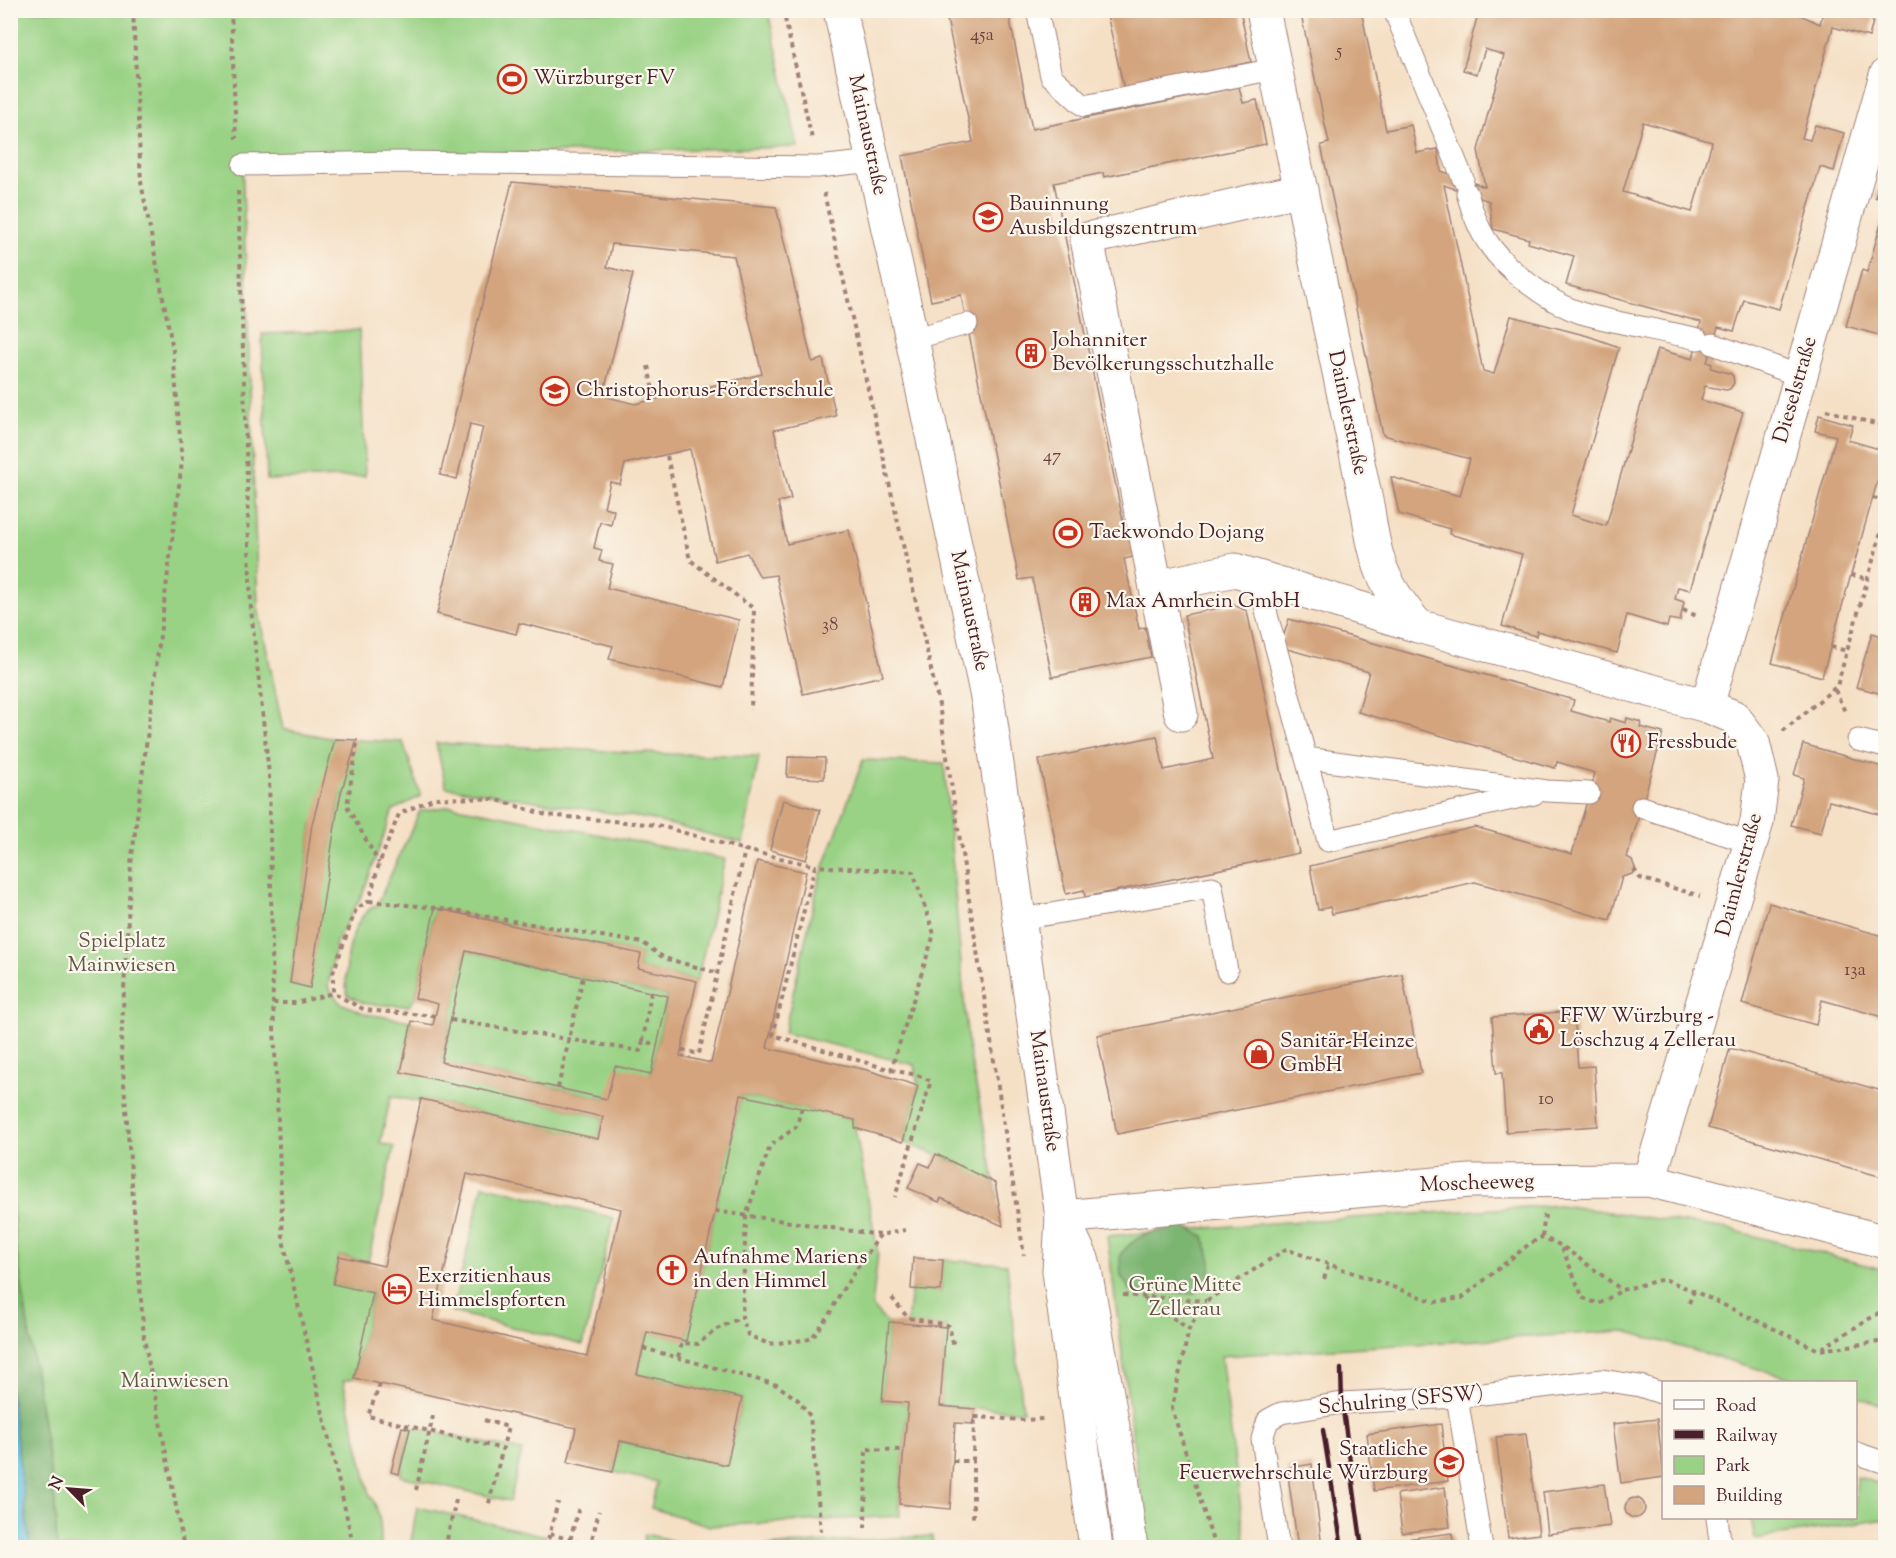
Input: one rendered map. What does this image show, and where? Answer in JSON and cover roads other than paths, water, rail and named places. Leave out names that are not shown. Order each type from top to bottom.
[{"type":"street","name":"Mainaustraße","points":[[840,10],[988,702],[1062,1217],[1059,1271],[1096,1548]]},
{"type":"street","name":"Daimlerstraße","points":[[1263,10],[1368,510],[1372,541],[1381,572],[1396,601],[1418,626]]},
{"type":"street","name":"Dieselstraße","points":[[1707,705],[1886,75]]},
{"type":"street","points":[[1181,714],[1087,239],[1301,190]]},
{"type":"street","name":"Daimlerstraße","points":[[1156,586],[1235,570],[1418,626],[1707,705],[1734,717],[1753,742],[1762,780],[1757,822],[1649,1180]]},
{"type":"street","name":"Moscheeweg","points":[[1062,1217],[1470,1181],[1649,1180],[1886,1242]]},
{"type":"street","name":"Mainaustraße","points":[[1062,1217],[1082,1259],[1122,1477],[1131,1548]]},
{"type":"lane","points":[[1037,10],[1051,76],[1084,106],[1275,69]]},
{"type":"lane","points":[[1394,10],[1465,186],[1474,215],[1489,245],[1509,267],[1553,300],[1579,312],[1706,341],[1797,388]]},
{"type":"lane","points":[[243,165],[408,162],[818,166],[873,161]]},
{"type":"lane","points":[[912,339],[967,324]]},
{"type":"lane","points":[[1262,578],[1267,615],[1328,841],[1547,791]]},
{"type":"lane","points":[[1858,740],[1886,747]]},
{"type":"lane","points":[[1306,758],[1547,791],[1589,793]]},
{"type":"lane","points":[[1642,807],[1751,843]]},
{"type":"lane","points":[[1020,919],[1212,887],[1227,971]]},
{"type":"lane","name":"Schulring (SFSW)","points":[[1279,1548],[1262,1438],[1268,1420],[1281,1413],[1342,1403],[1457,1397],[1602,1380],[1640,1386],[1662,1393]]},
{"type":"lane","points":[[1457,1397],[1482,1548]]},
{"type":"lane","points":[[1857,1453],[1886,1462]]},
{"type":"lane","points":[[1717,1519],[1721,1548]]},
{"type":"water","points":[[11,1395],[30,1547],[11,1547]]},
{"type":"railway","points":[[1341,1369],[1342,1403],[1362,1548]]},
{"type":"railway","points":[[1323,1430],[1342,1548]]},
{"type":"place","name":"Würzburger FV","points":[[512,79]]},
{"type":"place","name":"Bauinnung Ausbildungszentrum","points":[[988,217]]},
{"type":"place","name":"Johanniter Bevölkerungsschutzhalle","points":[[1031,353]]},
{"type":"place","name":"Christophorus-Förderschule","points":[[555,391]]},
{"type":"place","name":"Taekwondo Dojang","points":[[1068,533]]},
{"type":"place","name":"Max Amrhein GmbH","points":[[1085,602]]},
{"type":"place","name":"Fressbude","points":[[1626,743]]},
{"type":"place","name":"FFW Würzburg - Löschzug 4 Zellerau","points":[[1539,1029]]},
{"type":"place","name":"Sanitär-Heinze GmbH","points":[[1259,1054]]},
{"type":"place","name":"Aufnahme Mariens in den Himmel","points":[[672,1270]]},
{"type":"place","name":"Exerzitienhaus Himmelspforten","points":[[397,1289]]},
{"type":"place","name":"Staatliche Feuerwehrschule Würzburg","points":[[1449,1462]]},
{"type":"park label","name":"Spielplatz Mainwiesen","points":[[122,954]]},
{"type":"park label","name":"Grüne Mitte Zellerau","points":[[1185,1298]]},
{"type":"park label","name":"Mainwiesen","points":[[175,1382]]}]
